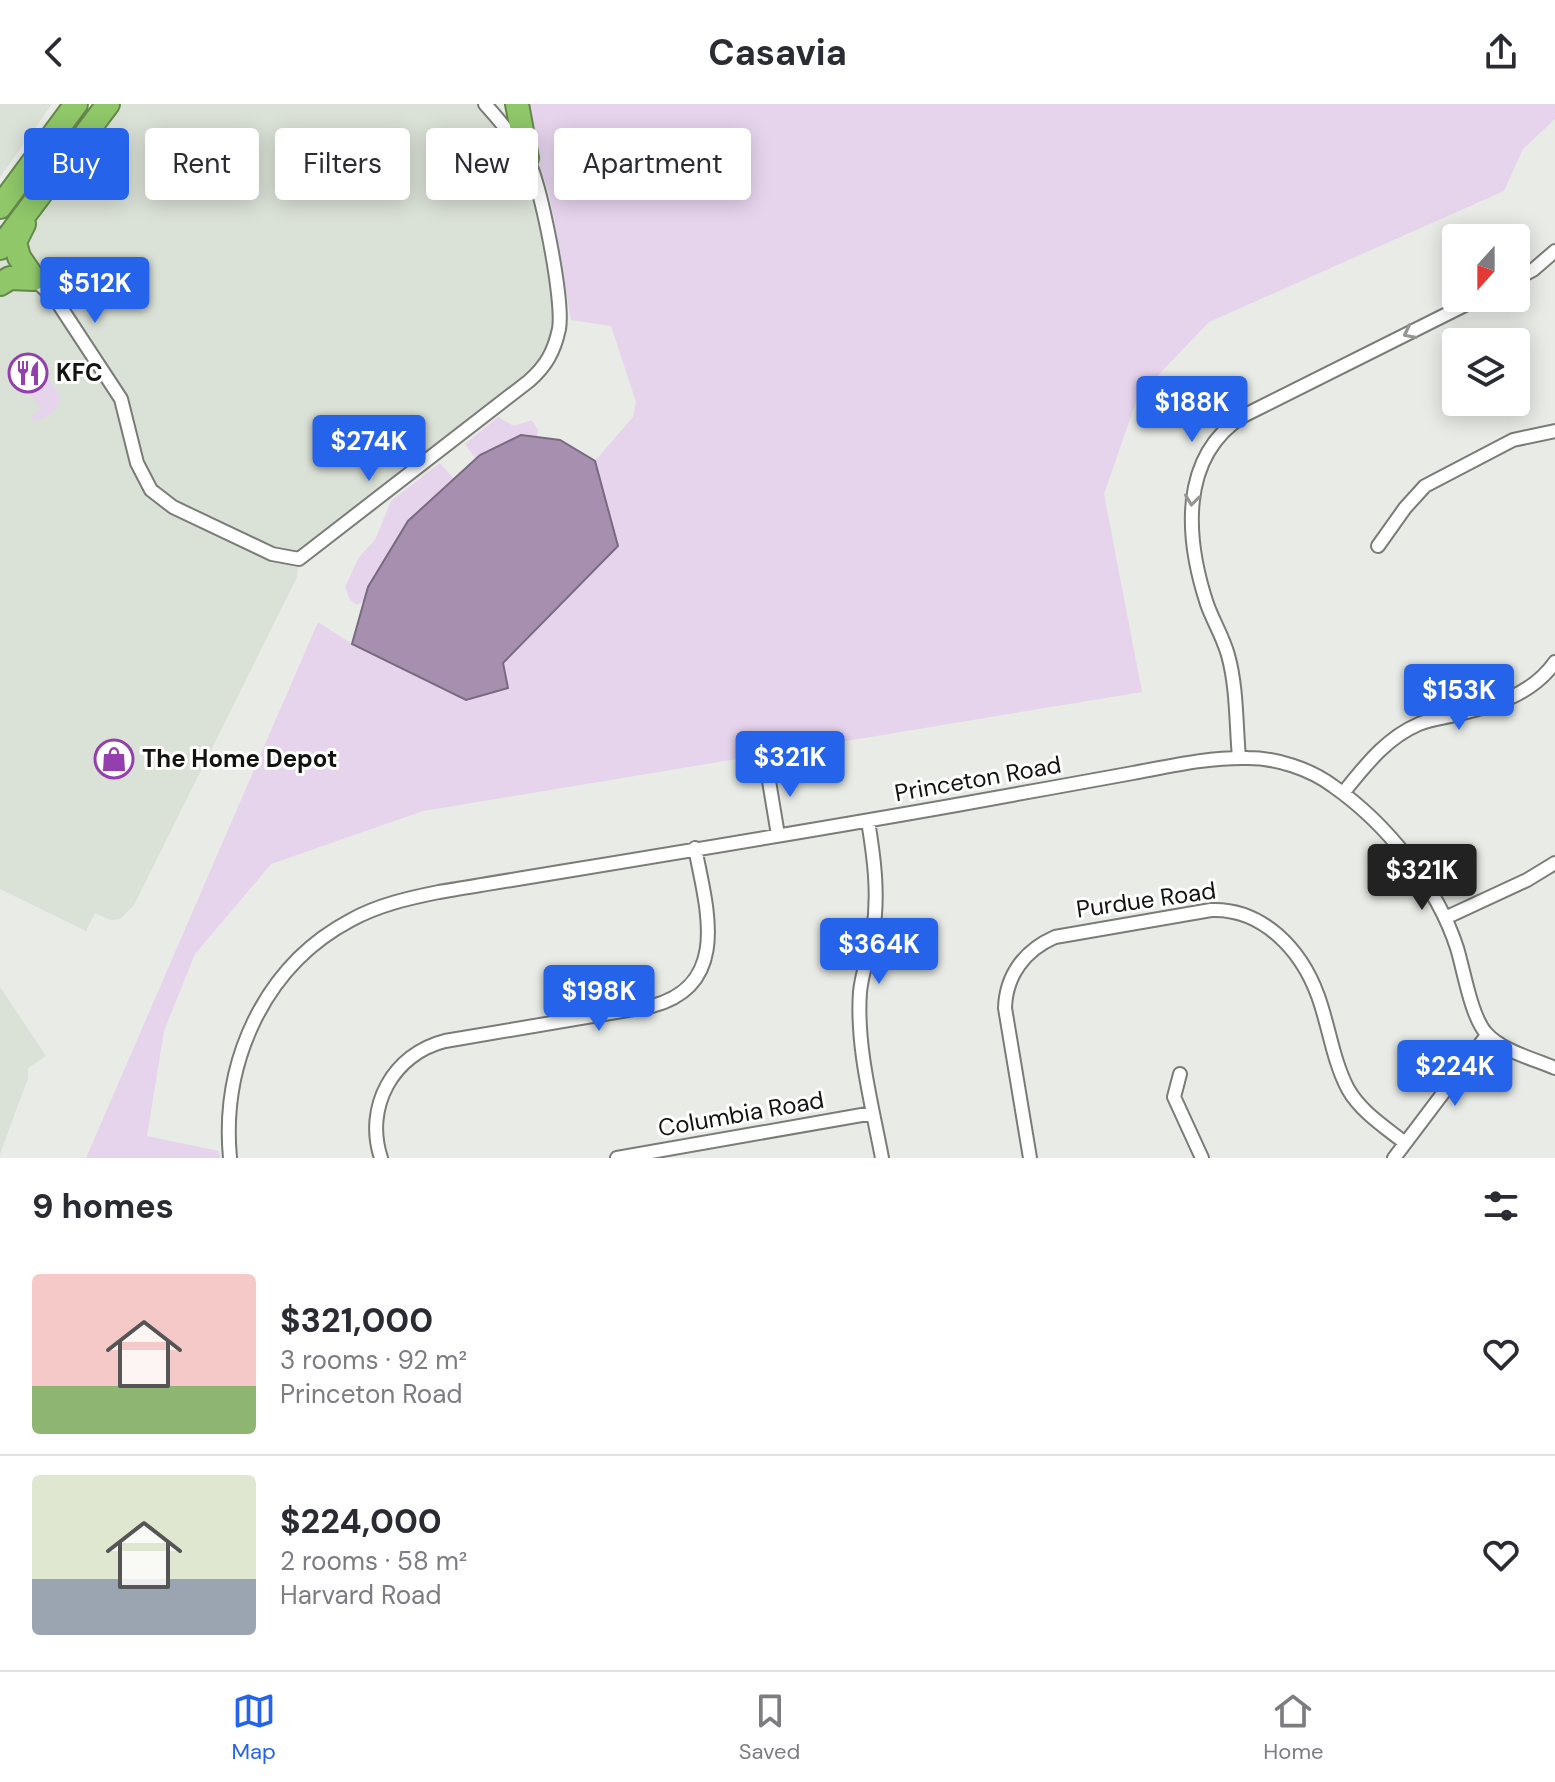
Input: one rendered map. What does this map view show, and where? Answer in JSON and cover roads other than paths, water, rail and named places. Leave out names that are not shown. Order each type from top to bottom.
[{"type":"highway","points":[[0,207],[76,104]]},
{"type":"highway","points":[[91,128],[108,104]]},
{"type":"highway","points":[[517,104],[521,128]]},
{"type":"highway","points":[[0,248],[37,200]]},
{"type":"highway","points":[[34,279],[19,257],[15,242],[40,200]]},
{"type":"highway","points":[[0,284],[10,278],[34,279]]},
{"type":"street","points":[[485,104],[504,128]]},
{"type":"street","points":[[34,279],[56,300],[121,399],[137,463],[151,490],[173,507],[272,554],[299,559],[544,367],[554,350],[560,324],[538,186]]},
{"type":"street","points":[[1530,272],[1555,251]]},
{"type":"street","points":[[1239,758],[1230,666],[1221,634],[1206,600],[1192,532],[1190,508],[1193,487],[1205,457],[1229,427],[1250,412],[1451,312]]},
{"type":"street","points":[[1378,546],[1425,486],[1513,440],[1555,431]]},
{"type":"street","points":[[1343,793],[1389,741],[1421,723],[1482,709],[1519,694],[1544,677],[1555,662]]},
{"type":"street","name":"Princeton Road","points":[[230,1158],[229,1125],[236,1067],[249,1030],[264,1001],[290,968],[337,928],[375,909],[421,896],[695,848],[868,821],[1184,764],[1239,758],[1268,760],[1323,779],[1343,793],[1413,865],[1445,918],[1487,1035]]},
{"type":"street","points":[[767,769],[778,835]]},
{"type":"street","points":[[868,821],[874,857],[876,906],[860,1001],[862,1035],[882,1158]]},
{"type":"street","points":[[381,1158],[376,1131],[379,1100],[399,1068],[426,1047],[445,1041],[652,1006],[674,998],[687,988],[701,970],[709,941],[695,848]]},
{"type":"street","points":[[1445,918],[1527,880],[1555,863]]},
{"type":"street","name":"Purdue Road","points":[[1030,1158],[1005,1008],[1008,983],[1021,962],[1039,945],[1063,935],[1221,910],[1256,919],[1290,948],[1316,989],[1347,1086],[1362,1107],[1405,1143]]},
{"type":"street","points":[[1394,1158],[1487,1035],[1555,1068]]},
{"type":"street","points":[[1180,1074],[1174,1097],[1202,1158]]},
{"type":"street","name":"Columbia Road","points":[[617,1158],[873,1113]]},
{"type":"place","name":"KFC","points":[[28,373]]},
{"type":"place","name":"The Home Depot","points":[[114,759]]}]
